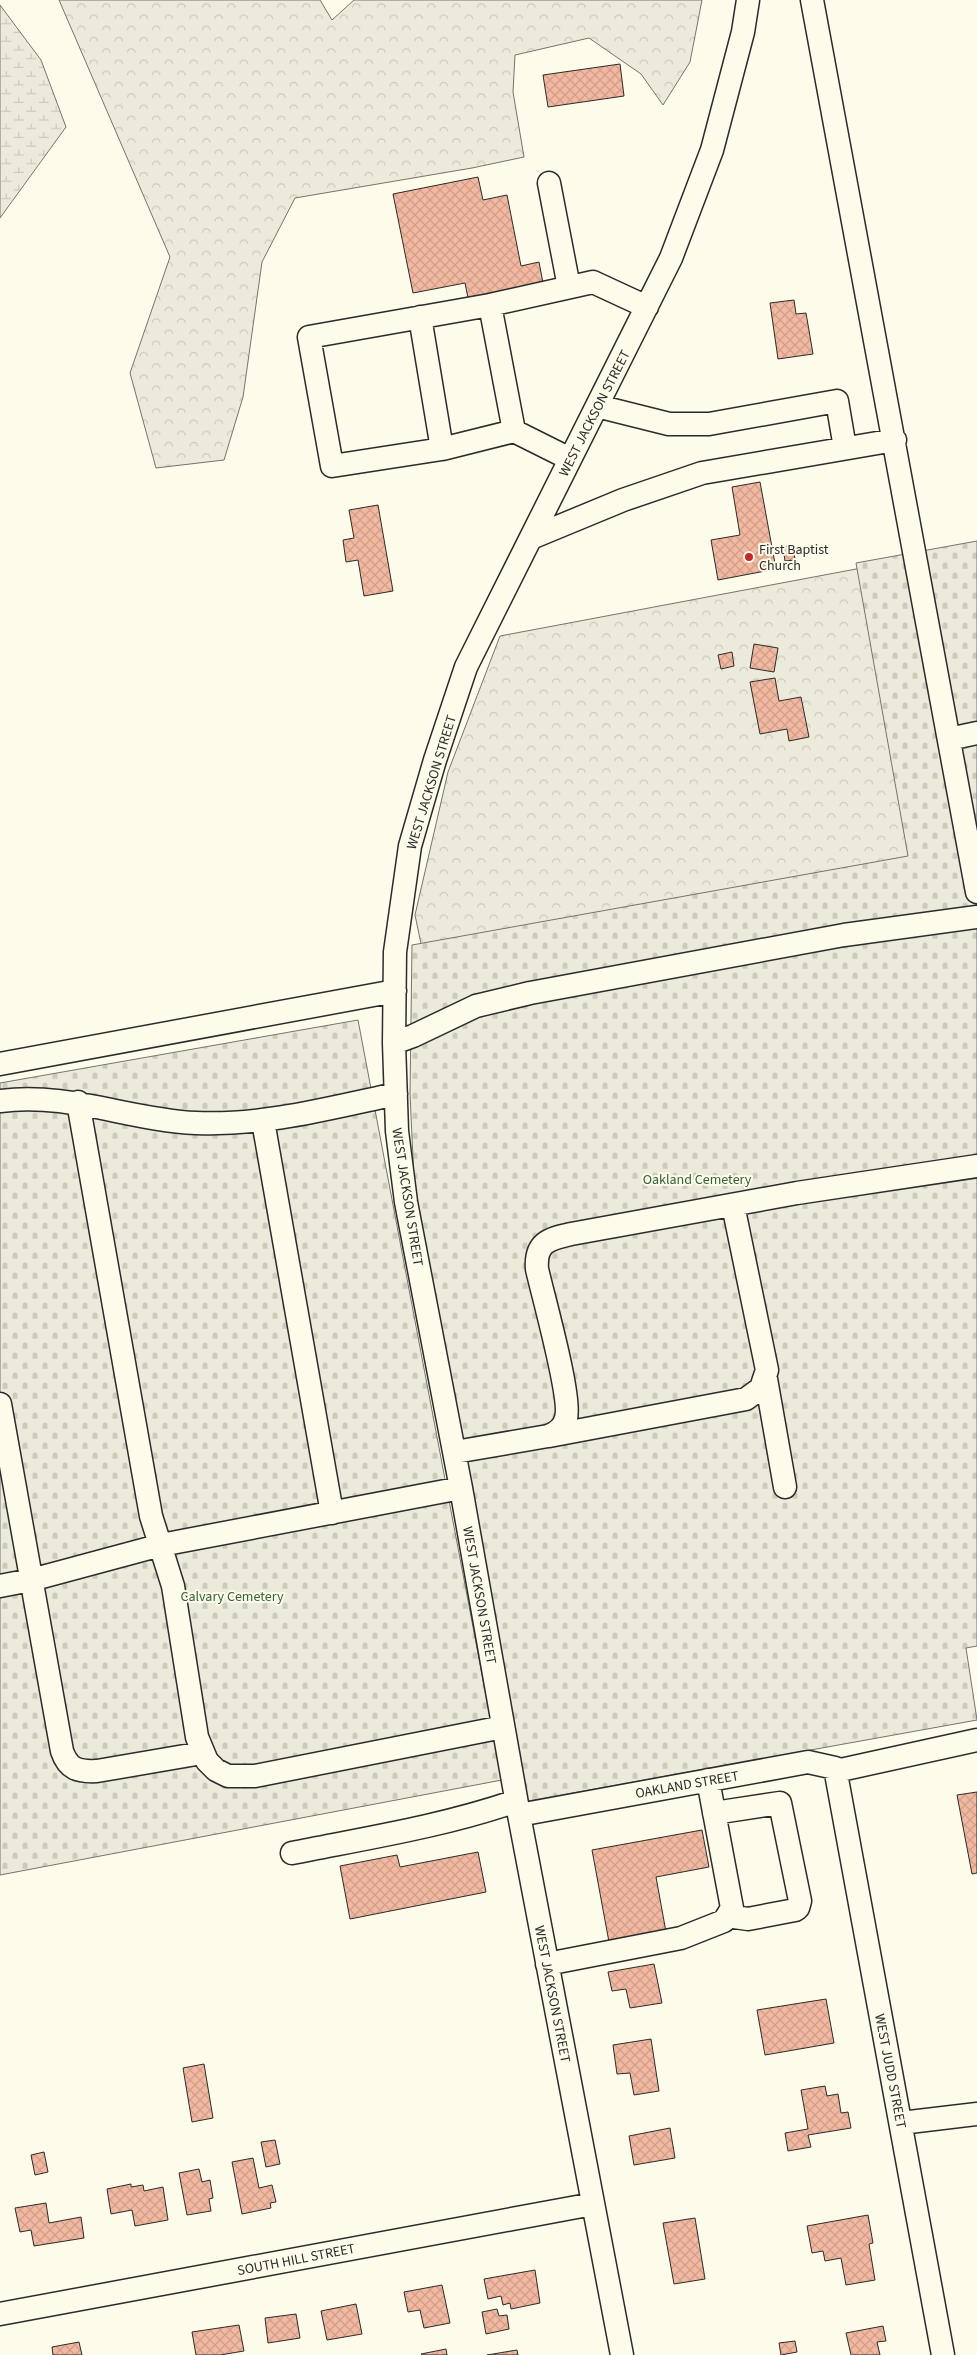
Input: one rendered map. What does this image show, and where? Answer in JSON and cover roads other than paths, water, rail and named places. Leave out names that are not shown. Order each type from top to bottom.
[{"type":"street","name":"WEST JACKSON STREET","points":[[622,2355],[517,1808],[455,1452],[406,1202],[397,1131],[394,1043],[395,952],[410,846],[432,769],[466,667],[671,258],[712,150],[743,32],[748,0]]},
{"type":"street","points":[[812,0],[895,440],[977,892]]},
{"type":"street","points":[[549,183],[569,287]]},
{"type":"street","points":[[570,459],[514,432],[442,449],[332,466],[309,338],[490,304],[593,282],[647,307]]},
{"type":"street","points":[[490,304],[514,432]]},
{"type":"street","points":[[420,317],[442,449]]},
{"type":"street","points":[[597,406],[668,424],[709,424],[837,401],[845,448]]},
{"type":"street","points":[[531,538],[624,500],[702,473],[895,440]]},
{"type":"street","points":[[949,738],[977,733]]},
{"type":"street","points":[[394,1043],[476,1006],[530,993],[844,935],[977,916]]},
{"type":"street","points":[[0,1064],[395,991]]},
{"type":"street","points":[[0,1101],[49,1099],[78,1102],[162,1120],[196,1123],[263,1121],[396,1094]]},
{"type":"street","points":[[78,1102],[151,1516],[173,1586],[191,1707],[202,1752],[207,1761],[216,1770],[228,1776],[255,1776],[503,1727]]},
{"type":"street","points":[[263,1121],[332,1513]]},
{"type":"street","points":[[548,1436],[558,1432],[563,1426],[567,1418],[568,1406],[537,1269],[536,1257],[539,1248],[547,1241],[557,1236],[733,1205],[977,1166]]},
{"type":"street","points":[[733,1205],[767,1370],[766,1379],[785,1487]]},
{"type":"street","points":[[455,1452],[746,1399],[762,1388],[766,1379]]},
{"type":"street","points":[[0,1404],[62,1751],[66,1762],[72,1768],[81,1772],[97,1771],[202,1752]]},
{"type":"street","points":[[0,1586],[31,1580],[162,1546],[461,1488]]},
{"type":"street","points":[[838,1780],[977,1740]]},
{"type":"street","name":"OAKLAND STREET","points":[[292,1853],[444,1823],[477,1814],[708,1780],[808,1762],[835,1768],[838,1780]]},
{"type":"street","points":[[547,1964],[681,1938],[724,1921],[732,1908],[708,1780]]},
{"type":"street","name":"WEST JUDD STREET","points":[[838,1780],[943,2355]]},
{"type":"street","points":[[714,1813],[780,1802],[800,1901],[798,1908],[794,1910],[748,1919],[727,1916]]},
{"type":"street","points":[[901,2123],[977,2114]]},
{"type":"street","name":"SOUTH HILL STREET","points":[[0,2314],[593,2204]]},
{"type":"place","name":"First Baptist Church","points":[[749,557]]},
{"type":"park label","name":"Oakland Cemetery","points":[[697,1179]]},
{"type":"park label","name":"Calvary Cemetery","points":[[232,1596]]}]
